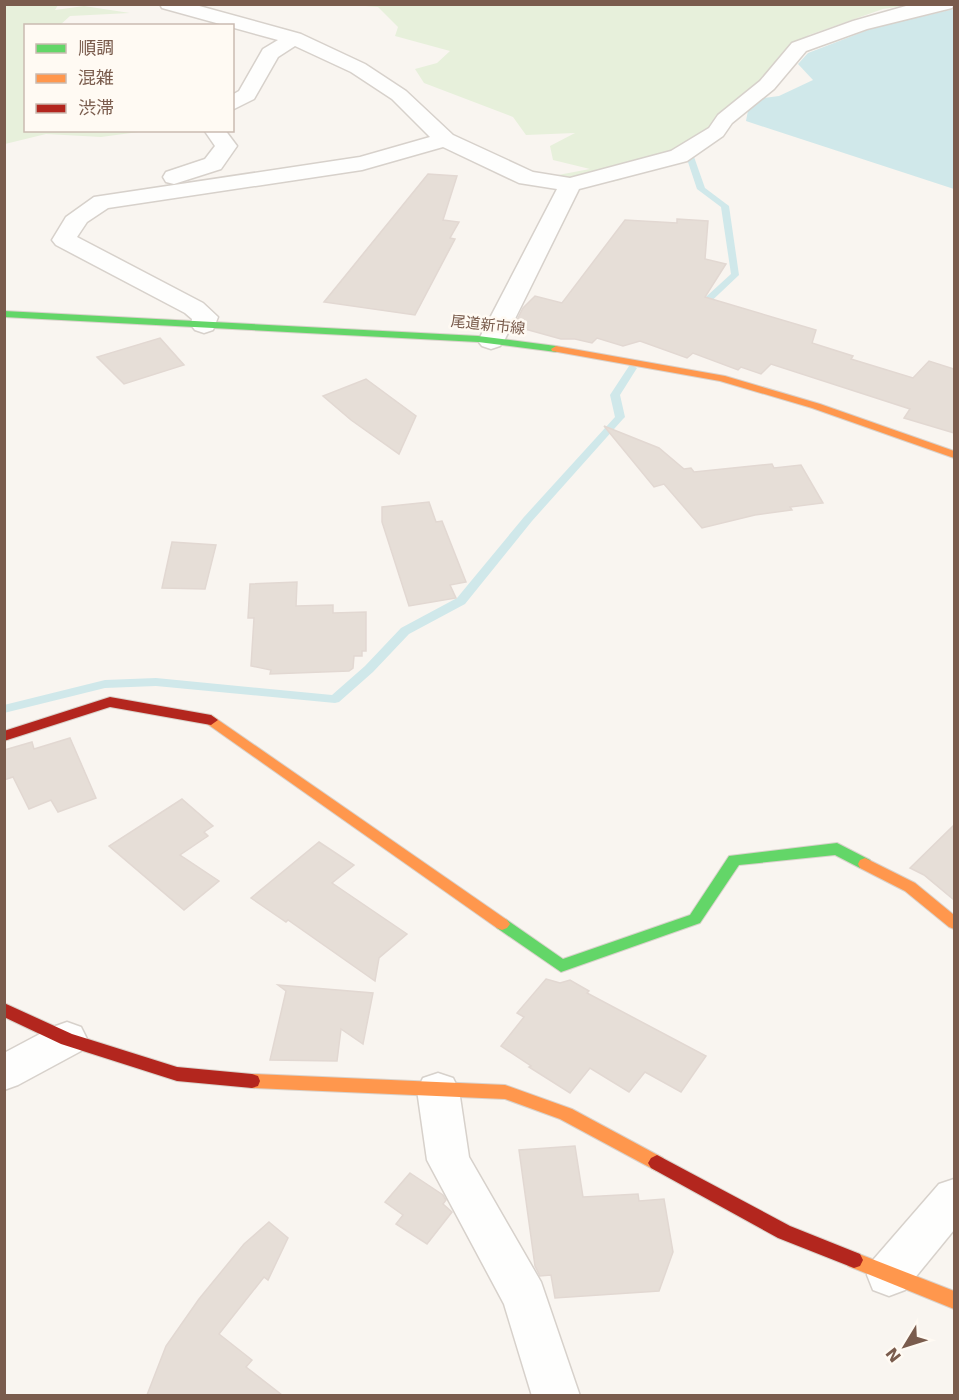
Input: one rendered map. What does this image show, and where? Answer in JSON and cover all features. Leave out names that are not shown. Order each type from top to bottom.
[{"type":"street","points":[[169,4],[294,38],[358,68],[399,95],[445,140],[527,178],[570,185],[679,156],[716,132],[725,119],[767,85],[799,47],[860,25],[917,9],[945,4]]},
{"type":"street","points":[[234,103],[247,95],[270,53],[294,38]]},
{"type":"street","points":[[204,325],[205,317],[194,308],[64,240],[68,230],[84,212],[102,202],[213,164],[226,146],[216,132]]},
{"type":"street","points":[[102,202],[362,163],[445,140]]},
{"type":"street","points":[[491,341],[570,185]]},
{"type":"street","name":"尾道新市線","points":[[4,314],[491,341],[576,351],[721,378],[816,406],[954,455]]},
{"type":"street","points":[[4,736],[110,702],[213,720],[561,966],[695,919],[734,860],[837,849],[910,887],[954,923]]},
{"type":"street","points":[[4,1009],[67,1039],[177,1074],[243,1081],[505,1092],[566,1114],[784,1232],[954,1300]]},
{"type":"street","points":[[4,1073],[67,1039]]},
{"type":"street","points":[[438,1090],[448,1160],[525,1298],[556,1395]]},
{"type":"street","points":[[889,1275],[954,1198]]},
{"type":"green space","points":[[4,5],[58,5],[55,10],[84,6],[130,13],[70,16],[61,24],[24,24],[24,132],[138,132],[101,137],[46,134],[5,144]]},
{"type":"green space","points":[[352,5],[909,5],[883,9],[809,35],[775,62],[748,97],[703,136],[668,154],[632,165],[621,180],[588,186],[558,175],[590,169],[553,160],[550,146],[575,133],[526,135],[513,117],[424,83],[415,69],[437,63],[450,51],[395,36],[398,27],[378,7]]},
{"type":"water","points":[[954,9],[954,189],[746,121],[750,100],[779,96],[813,80],[798,64],[808,53],[873,28]]},
{"type":"building","points":[[428,174],[457,176],[443,220],[459,222],[450,238],[455,239],[415,315],[324,302]]},
{"type":"building","points":[[677,219],[708,221],[705,259],[726,264],[705,297],[816,330],[812,343],[853,356],[851,359],[913,378],[929,361],[954,369],[954,433],[904,418],[910,409],[771,364],[761,374],[741,367],[738,370],[693,353],[687,358],[640,341],[623,346],[597,338],[592,343],[561,339],[514,326],[523,308],[535,296],[562,303],[625,220],[677,223]]},
{"type":"building","points":[[160,338],[184,365],[124,384],[97,357]]},
{"type":"building","points":[[366,379],[416,416],[399,454],[351,420],[323,396]]},
{"type":"building","points":[[604,426],[659,448],[684,469],[691,468],[694,472],[772,464],[774,468],[801,465],[823,503],[790,507],[792,510],[755,515],[702,528],[664,484],[654,487]]},
{"type":"building","points":[[429,502],[436,522],[442,521],[466,582],[450,585],[456,598],[409,606],[382,522],[382,507]]},
{"type":"building","points":[[172,542],[216,545],[205,589],[162,588]]},
{"type":"building","points":[[297,582],[296,606],[333,605],[333,613],[366,612],[366,651],[362,651],[362,656],[354,656],[353,668],[349,671],[270,674],[271,670],[251,666],[254,618],[248,618],[250,584]]},
{"type":"building","points":[[70,738],[96,798],[58,812],[51,800],[29,809],[13,777],[4,780],[4,750],[32,742],[34,749]]},
{"type":"building","points":[[182,799],[213,826],[204,832],[208,836],[180,855],[219,881],[184,910],[109,846]]},
{"type":"building","points":[[954,825],[954,900],[924,875],[910,868]]},
{"type":"building","points":[[319,842],[354,865],[332,883],[407,934],[379,958],[375,981],[288,920],[286,922],[251,898]]},
{"type":"building","points":[[546,979],[560,983],[570,980],[589,991],[587,993],[706,1056],[681,1092],[645,1072],[629,1092],[590,1068],[570,1093],[501,1046],[524,1017],[517,1013]]},
{"type":"building","points":[[278,985],[373,993],[363,1044],[341,1029],[337,1061],[270,1060],[286,991]]},
{"type":"building","points":[[575,1146],[583,1197],[638,1194],[639,1201],[664,1199],[673,1252],[659,1291],[555,1298],[551,1275],[540,1276],[535,1266],[519,1150]]},
{"type":"building","points":[[410,1173],[443,1195],[446,1200],[443,1204],[452,1212],[427,1244],[396,1224],[403,1215],[385,1202]]},
{"type":"building","points":[[269,1222],[288,1238],[268,1280],[264,1277],[219,1334],[252,1360],[246,1367],[282,1395],[147,1395],[166,1346],[199,1299],[244,1244]]},
{"type":"waterway","points":[[698,147],[689,153],[701,189],[725,206],[735,275],[699,308]]},
{"type":"waterway","points":[[4,709],[105,684],[156,682],[335,699],[369,669],[405,631],[461,601],[528,519],[620,417],[615,395],[632,368]]},
{"type":"traffic: fast","points":[[4,314],[478,339],[556,349]]},
{"type":"traffic: fast","points":[[502,924],[561,966],[695,919],[734,860],[837,849],[865,864]]},
{"type":"traffic: slow","points":[[556,349],[721,378],[816,406],[954,455]]},
{"type":"traffic: slow","points":[[211,720],[502,924]]},
{"type":"traffic: slow","points":[[865,864],[910,887],[954,923]]},
{"type":"traffic: slow","points":[[252,1081],[505,1092],[566,1114],[657,1163]]},
{"type":"traffic: slow","points":[[854,1260],[954,1300]]},
{"type":"traffic: jam","points":[[4,736],[110,702],[211,720]]},
{"type":"traffic: jam","points":[[4,1009],[67,1039],[177,1074],[252,1081]]},
{"type":"traffic: jam","points":[[657,1163],[784,1232],[854,1260]]}]
